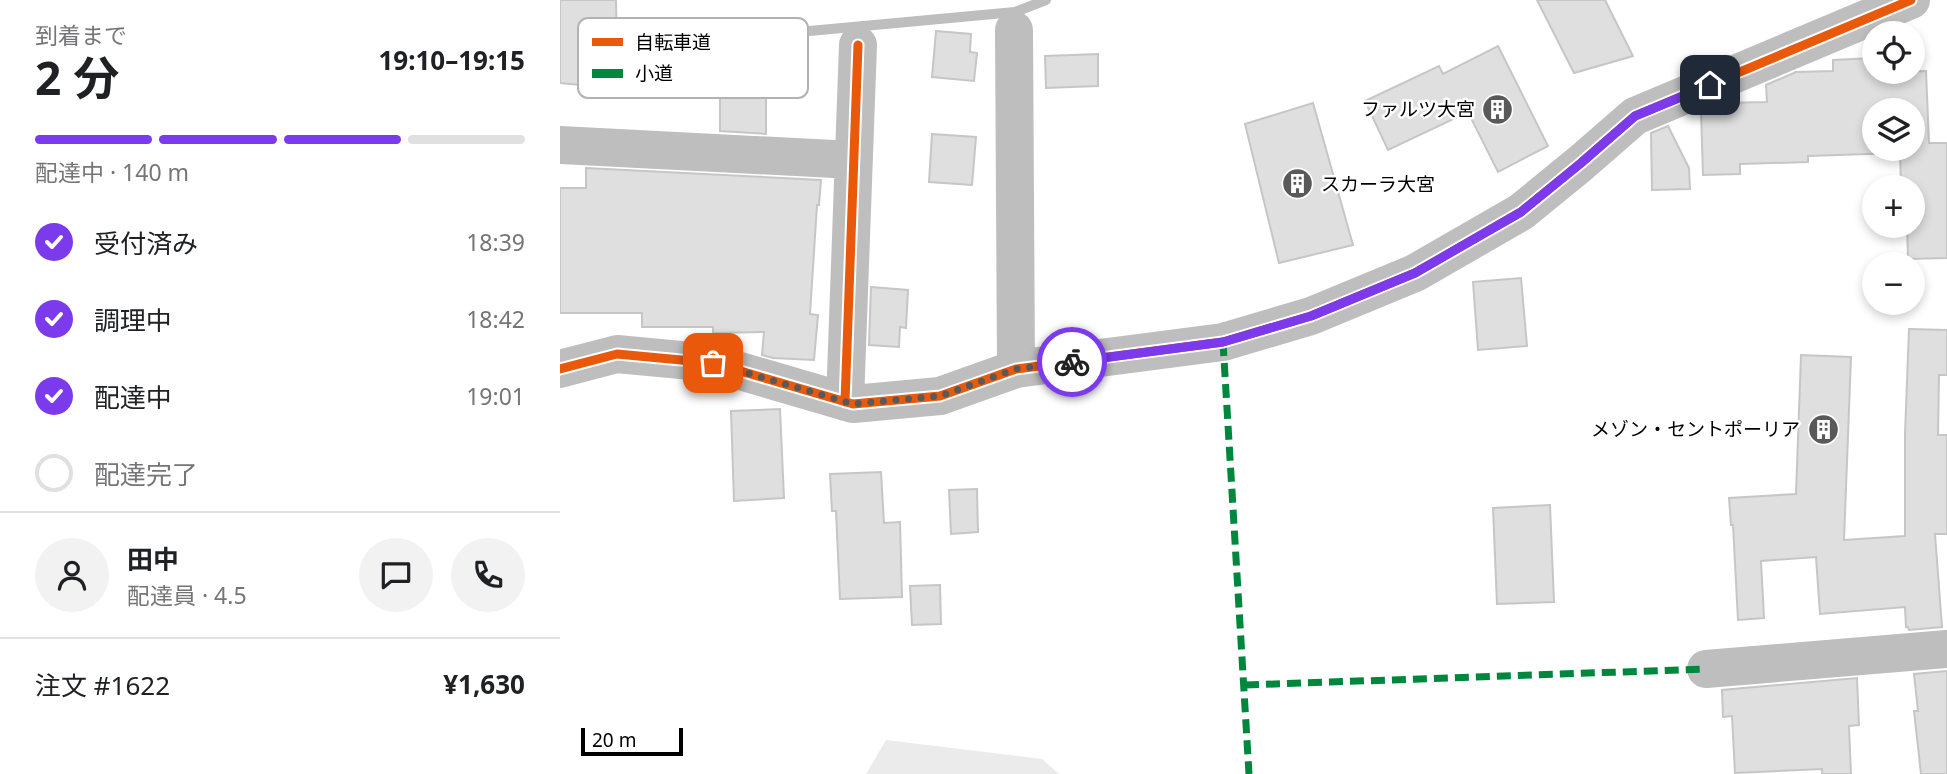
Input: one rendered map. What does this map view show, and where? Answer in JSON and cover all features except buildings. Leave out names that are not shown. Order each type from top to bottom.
[{"type":"street","points":[[560,369],[617,355],[713,363],[853,404],[940,396],[1016,369],[1223,342],[1311,316],[1415,273],[1521,212],[1635,116],[1911,0]]},
{"type":"street","points":[[1014,30],[1016,369]]},
{"type":"street","points":[[845,402],[858,45]]},
{"type":"street","points":[[560,145],[853,160]]},
{"type":"street","points":[[1706,669],[1947,649]]},
{"type":"shaded area","points":[[886,740],[1042,759],[1059,774],[866,774]]},
{"type":"waterway","points":[[808,31],[1015,12],[1046,0]]},
{"type":"marked path","points":[[1223,342],[1249,774]]},
{"type":"marked path","points":[[1245,685],[1706,669]]},
{"type":"cycle path","points":[[560,369],[617,354],[713,363],[853,404],[940,396],[1016,369],[1223,342],[1311,316],[1415,273],[1521,212],[1635,116],[1911,0]]},
{"type":"cycle path","points":[[845,402],[858,45]]},
{"type":"way so far","points":[[713,363],[853,404],[940,396],[1016,369],[1072,362]]},
{"type":"place","name":"ファルツ大宮","points":[[1498,109]]},
{"type":"place","name":"スカーラ大宮","points":[[1298,184]]},
{"type":"place","name":"メゾン・セントポーリア","points":[[1823,429]]},
{"type":"route","points":[[1072,362],[1223,342],[1311,316],[1415,273],[1521,212],[1635,116],[1710,85]]}]
